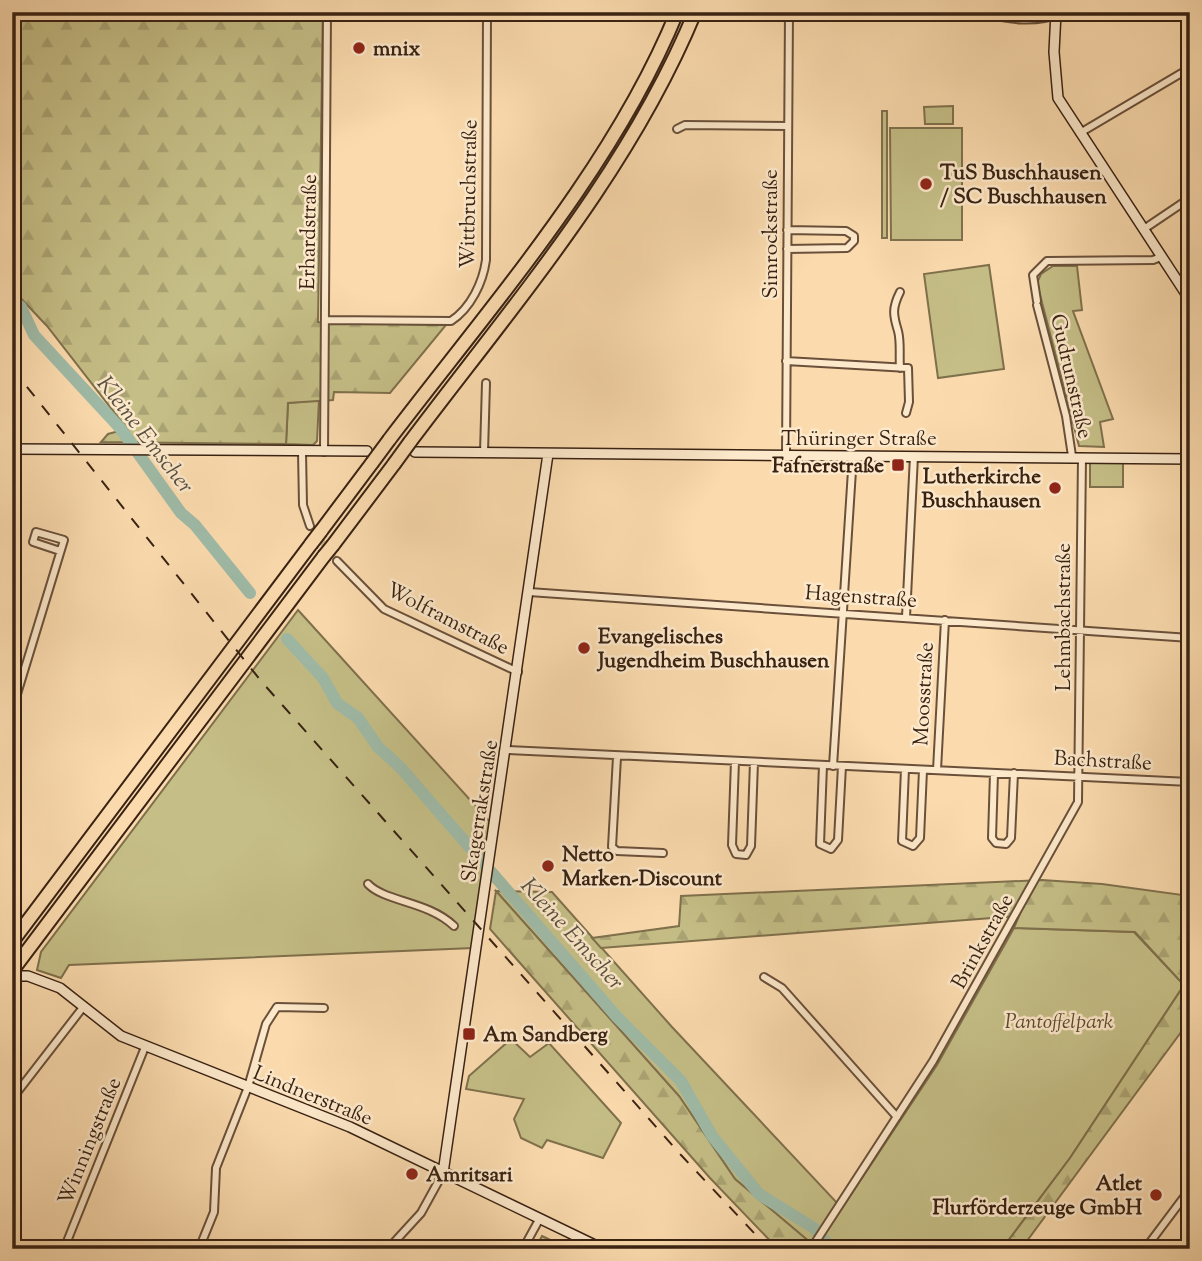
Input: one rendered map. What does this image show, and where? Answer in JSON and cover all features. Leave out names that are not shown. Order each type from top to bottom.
[{"type":"highway","points":[[12,942],[311,544],[315,529],[369,457],[389,440],[601,156],[642,86],[677,12]]},
{"type":"highway","points":[[12,973],[324,556],[394,464],[412,447],[613,169],[661,87],[695,12]]},
{"type":"street","points":[[12,13],[22,12]]},
{"type":"street","name":"Erhardstraße","points":[[324,452],[327,12]]},
{"type":"street","name":"Wittbruchstraße","points":[[324,320],[451,321],[460,316],[483,280],[486,260],[487,12]]},
{"type":"street","name":"Simrockstraße","points":[[786,455],[789,12]]},
{"type":"street","points":[[978,12],[1020,22],[1066,12]]},
{"type":"street","points":[[1055,14],[1056,89],[1062,105],[1190,300]]},
{"type":"street","points":[[1080,134],[1190,68]]},
{"type":"street","points":[[677,128],[685,125],[788,126]]},
{"type":"street","points":[[1144,229],[1190,198]]},
{"type":"street","points":[[787,230],[846,231],[854,236],[854,241],[847,248],[787,248]]},
{"type":"street","name":"Gudrunstraße","points":[[1077,456],[1037,303],[1033,275],[1047,261],[1153,260],[1161,257]]},
{"type":"street","points":[[900,292],[893,306],[893,321],[899,333],[900,368]]},
{"type":"street","points":[[786,361],[908,368],[909,402],[906,413]]},
{"type":"street","points":[[484,452],[486,383]]},
{"type":"street","name":"Thüringer Straße","points":[[412,447],[528,454],[1077,456],[1190,459]]},
{"type":"street","points":[[12,449],[324,452],[369,457]]},
{"type":"street","points":[[302,452],[303,505],[315,529]]},
{"type":"street","name":"Skagerrakstraße","points":[[443,1173],[548,454]]},
{"type":"street","points":[[833,766],[853,455]]},
{"type":"street","points":[[906,617],[914,456]]},
{"type":"street","name":"Lehmbachstraße","points":[[1077,456],[1082,629],[1080,777]]},
{"type":"street","points":[[13,704],[61,551],[64,540],[36,532],[33,542],[61,551]]},
{"type":"street","name":"Wolframstraße","points":[[337,561],[383,609],[518,672]]},
{"type":"street","name":"Hagenstraße","points":[[529,592],[1190,638]]},
{"type":"street","name":"Moosstraße","points":[[937,770],[945,620]]},
{"type":"street","name":"Bachstraße","points":[[506,750],[1190,782]]},
{"type":"street","points":[[617,757],[612,847],[617,851],[663,853]]},
{"type":"street","points":[[735,761],[732,845],[736,854],[746,855],[751,846],[754,762]]},
{"type":"street","points":[[823,765],[820,844],[831,849],[838,840],[842,766]]},
{"type":"street","points":[[905,769],[902,841],[910,846],[918,844],[920,838],[923,770]]},
{"type":"street","points":[[995,773],[992,838],[996,843],[1006,844],[1011,838],[1014,774]]},
{"type":"street","name":"Brinkstraße","points":[[811,1249],[897,1117],[975,989],[1073,813],[1080,797],[1080,777]]},
{"type":"street","points":[[368,884],[377,891],[435,910],[454,926]]},
{"type":"street","name":"Lindnerstraße","points":[[12,973],[60,988],[117,1033],[145,1047],[349,1128],[603,1249]]},
{"type":"street","points":[[764,977],[782,988],[897,1117]]},
{"type":"street","points":[[12,1099],[84,1006]]},
{"type":"street","points":[[199,1249],[214,1212],[216,1168],[248,1087],[266,1024],[277,1007],[324,1008]]},
{"type":"street","name":"Winningstraße","points":[[64,1249],[145,1047]]},
{"type":"street","points":[[388,1249],[421,1213],[443,1173]]},
{"type":"street","points":[[1145,1249],[1190,1189]]},
{"type":"street","points":[[523,1249],[540,1218]]},
{"type":"green space","points":[[129,12],[323,12],[318,322],[446,325],[390,393],[334,392],[333,400],[288,403],[286,444],[101,442],[108,434],[127,429],[47,326],[12,289],[12,17]]},
{"type":"green space","points":[[953,106],[953,124],[925,124],[924,107]]},
{"type":"green space","points":[[882,111],[887,111],[887,238],[882,238]]},
{"type":"green space","name":"TuS Buschhausen / SC Buschhausen","points":[[890,128],[962,128],[962,240],[891,240]]},
{"type":"green space","points":[[989,265],[1004,369],[938,378],[924,274]]},
{"type":"green space","points":[[1053,266],[1077,266],[1082,310],[1073,311],[1113,419],[1100,422],[1104,447],[1079,446],[1037,283],[1041,274]]},
{"type":"green space","points":[[319,400],[317,441],[313,445],[286,444],[288,403]]},
{"type":"green space","points":[[1090,463],[1123,463],[1123,487],[1090,487]]},
{"type":"green space","points":[[298,610],[492,824],[473,948],[69,965],[61,978],[37,970],[41,952]]},
{"type":"green space","points":[[1042,880],[1102,884],[1190,896],[1190,1020],[1021,1249],[1002,1249],[1070,1158],[1184,985],[1135,932],[1014,928],[1019,916],[601,948],[592,938],[679,926],[681,896]]},
{"type":"green space","name":"Pantoffelpark","points":[[496,891],[552,892],[672,1027],[839,1205],[829,1221],[832,1223],[937,1065],[1014,928],[1134,932],[1184,985],[1070,1158],[1002,1249],[818,1249],[735,1179],[679,1096]]},
{"type":"green space","points":[[496,891],[679,1096],[735,1179],[818,1249],[778,1249],[710,1178],[490,929]]},
{"type":"green space","points":[[511,1039],[530,1057],[549,1043],[621,1123],[603,1158],[547,1140],[542,1148],[521,1138],[514,1119],[524,1099],[466,1089],[469,1076]]},
{"type":"green space","points":[[542,1236],[569,1249],[535,1249]]},
{"type":"waterway","name":"Kleine Emscher","points":[[12,300],[21,307],[34,335],[120,428],[181,513],[195,525],[250,593]]},
{"type":"waterway","name":"Kleine Emscher","points":[[287,639],[323,678],[337,703],[358,718],[378,747],[400,767],[617,1017],[681,1081],[712,1136],[759,1194],[814,1228],[832,1249]]},
{"type":"tunnel","points":[[310,526],[337,561]]},
{"type":"railway","points":[[12,368],[261,681],[681,1155],[769,1249]]},
{"type":"place","name":"mnix","points":[[359,48]]},
{"type":"place","name":"TuS Buschhausen / SC Buschhausen","points":[[926,184]]},
{"type":"place","name":"Fafnerstraße","points":[[898,465]]},
{"type":"place","name":"Lutherkirche Buschhausen","points":[[1055,488]]},
{"type":"place","name":"Evangelisches Jugendheim Buschhausen","points":[[584,648]]},
{"type":"place","name":"Netto Marken-Discount","points":[[548,866]]},
{"type":"place","name":"Am Sandberg","points":[[469,1034]]},
{"type":"place","name":"Amritsari","points":[[412,1174]]},
{"type":"place","name":"Atlet Flurförderzeuge GmbH","points":[[1156,1195]]}]
